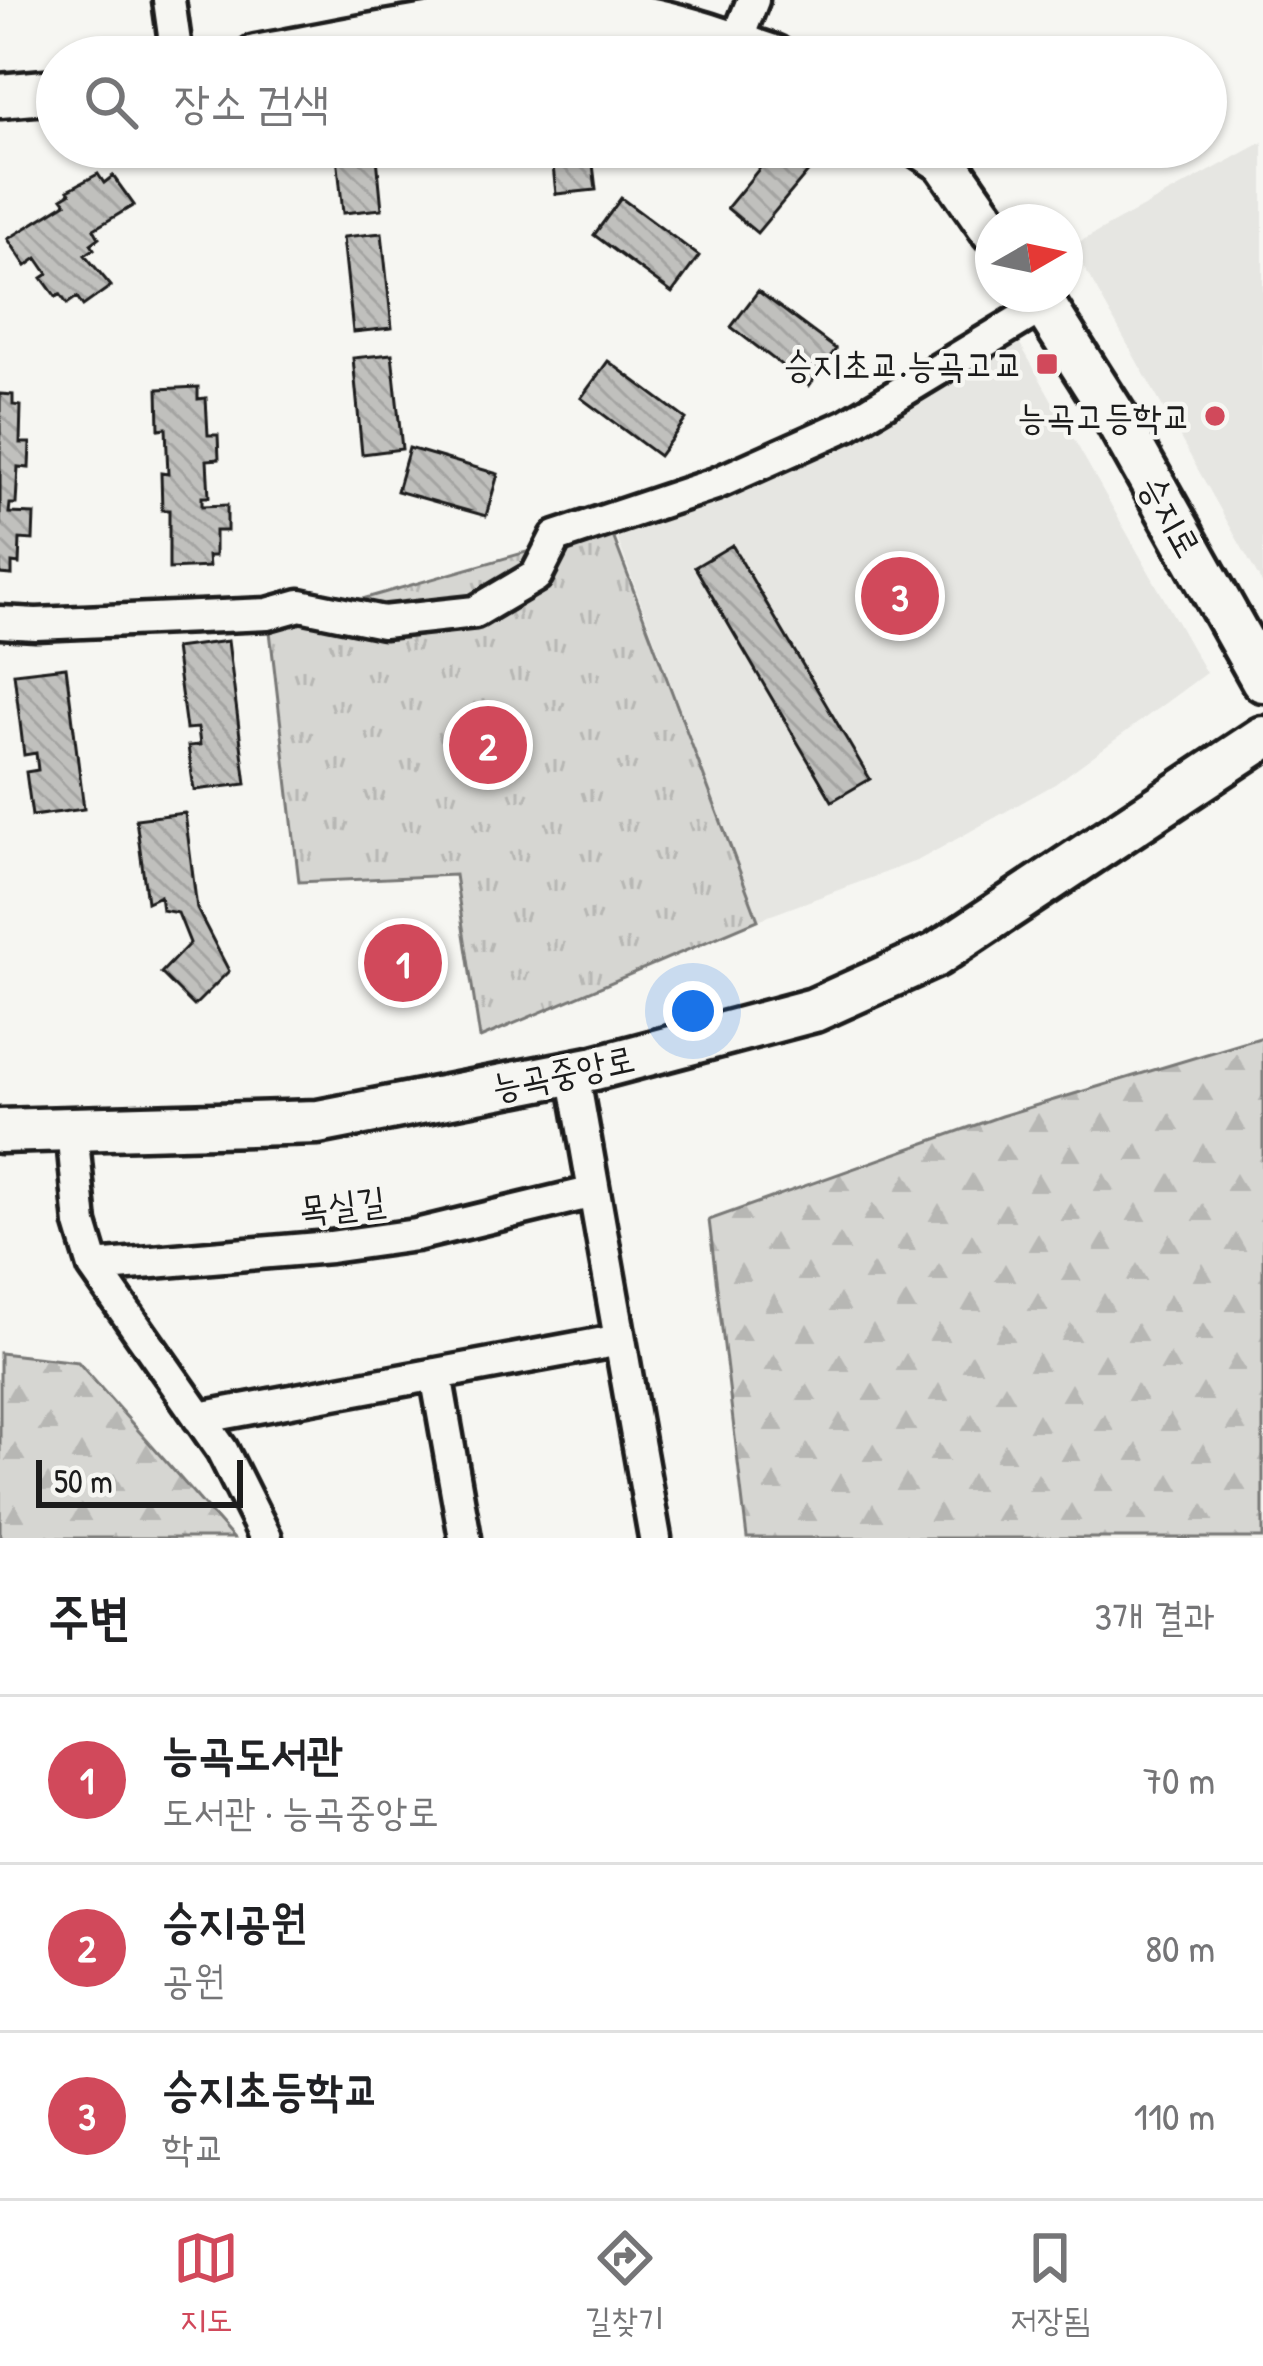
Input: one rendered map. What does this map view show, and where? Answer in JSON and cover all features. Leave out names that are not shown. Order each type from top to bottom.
[{"type":"street","points":[[169,0],[174,36]]},
{"type":"street","points":[[753,0],[754,36]]},
{"type":"street","points":[[379,36],[449,24],[584,13],[640,18],[702,36]]},
{"type":"street","points":[[0,96],[36,93]]},
{"type":"street","points":[[949,168],[975,205]]},
{"type":"street","points":[[0,622],[268,614],[300,605],[383,622],[475,612],[536,576],[556,537],[715,484],[847,425],[1021,312]]},
{"type":"street","name":"승지로","points":[[1049,312],[1117,420],[1263,680]]},
{"type":"street","name":"능곡중앙로","points":[[0,1131],[318,1122],[573,1072],[814,1010],[936,955],[1263,738]]},
{"type":"street","points":[[573,1072],[655,1538]]},
{"type":"street","points":[[72,1129],[81,1224],[94,1267],[221,1450],[266,1538]]},
{"type":"street","name":"목실길","points":[[94,1267],[330,1247],[416,1234],[594,1192]]},
{"type":"street","points":[[199,1418],[620,1340]]},
{"type":"street","points":[[436,1374],[465,1538]]},
{"type":"shaded area","name":"능곡고등학교","points":[[1263,142],[1263,585],[1083,266],[1083,240],[1215,168],[1227,168],[1227,162]]},
{"type":"shaded area","points":[[1010,326],[1206,673],[1055,784],[919,860],[758,920],[610,519],[715,484]]},
{"type":"green space","points":[[610,528],[758,920],[480,1038],[455,875],[299,882],[268,614],[303,616]]},
{"type":"green space","points":[[1263,1037],[1263,1538],[747,1538],[709,1220],[1001,1116]]},
{"type":"green space","points":[[0,1353],[78,1362],[233,1538],[0,1538]]},
{"type":"building","points":[[338,168],[378,168],[382,209],[343,213]]},
{"type":"building","points":[[553,168],[593,168],[596,190],[556,194]]},
{"type":"building","points":[[760,168],[811,168],[757,233],[727,208]]},
{"type":"building","points":[[98,174],[104,183],[113,176],[134,205],[94,229],[99,238],[85,255],[111,286],[83,306],[77,297],[67,304],[42,278],[48,274],[37,258],[26,266],[8,239],[66,203],[62,198],[68,190]]},
{"type":"building","points":[[621,198],[699,256],[672,293],[594,235]]},
{"type":"building","points":[[382,233],[392,328],[353,332],[343,237]]},
{"type":"building","points":[[758,291],[836,349],[809,386],[731,327]]},
{"type":"building","points":[[392,354],[402,449],[362,454],[353,358]]},
{"type":"building","points":[[608,361],[686,419],[659,456],[581,398]]},
{"type":"building","points":[[198,387],[198,399],[206,398],[208,435],[218,435],[219,459],[207,460],[209,497],[202,497],[202,506],[227,505],[227,531],[215,531],[215,556],[208,556],[209,567],[169,569],[169,510],[162,510],[161,473],[168,474],[166,428],[159,429],[158,389]]},
{"type":"building","points":[[0,394],[13,395],[13,405],[21,406],[20,443],[30,443],[29,468],[18,467],[16,504],[10,504],[9,513],[34,514],[33,540],[20,539],[19,564],[12,563],[12,575],[0,574]]},
{"type":"building","points":[[409,448],[498,474],[486,516],[397,491]]},
{"type":"building","points":[[732,545],[870,779],[832,801],[695,567]]},
{"type":"building","points":[[228,641],[246,784],[194,790],[188,746],[200,745],[198,728],[186,729],[175,648]]},
{"type":"building","points":[[66,667],[84,809],[32,816],[26,772],[38,770],[36,753],[24,755],[14,673]]},
{"type":"building","points":[[185,813],[197,909],[229,971],[194,1006],[161,973],[190,943],[178,913],[162,910],[160,896],[147,902],[136,819]]},
{"type":"place","name":"승지초교.능곡고교","points":[[1047,364]]},
{"type":"place","name":"능곡고등학교","points":[[1215,416]]},
{"type":"place","name":"승지초등학교","points":[[900,596]]},
{"type":"place","name":"승지공원","points":[[488,745]]},
{"type":"place","name":"능곡도서관","points":[[403,963]]}]
